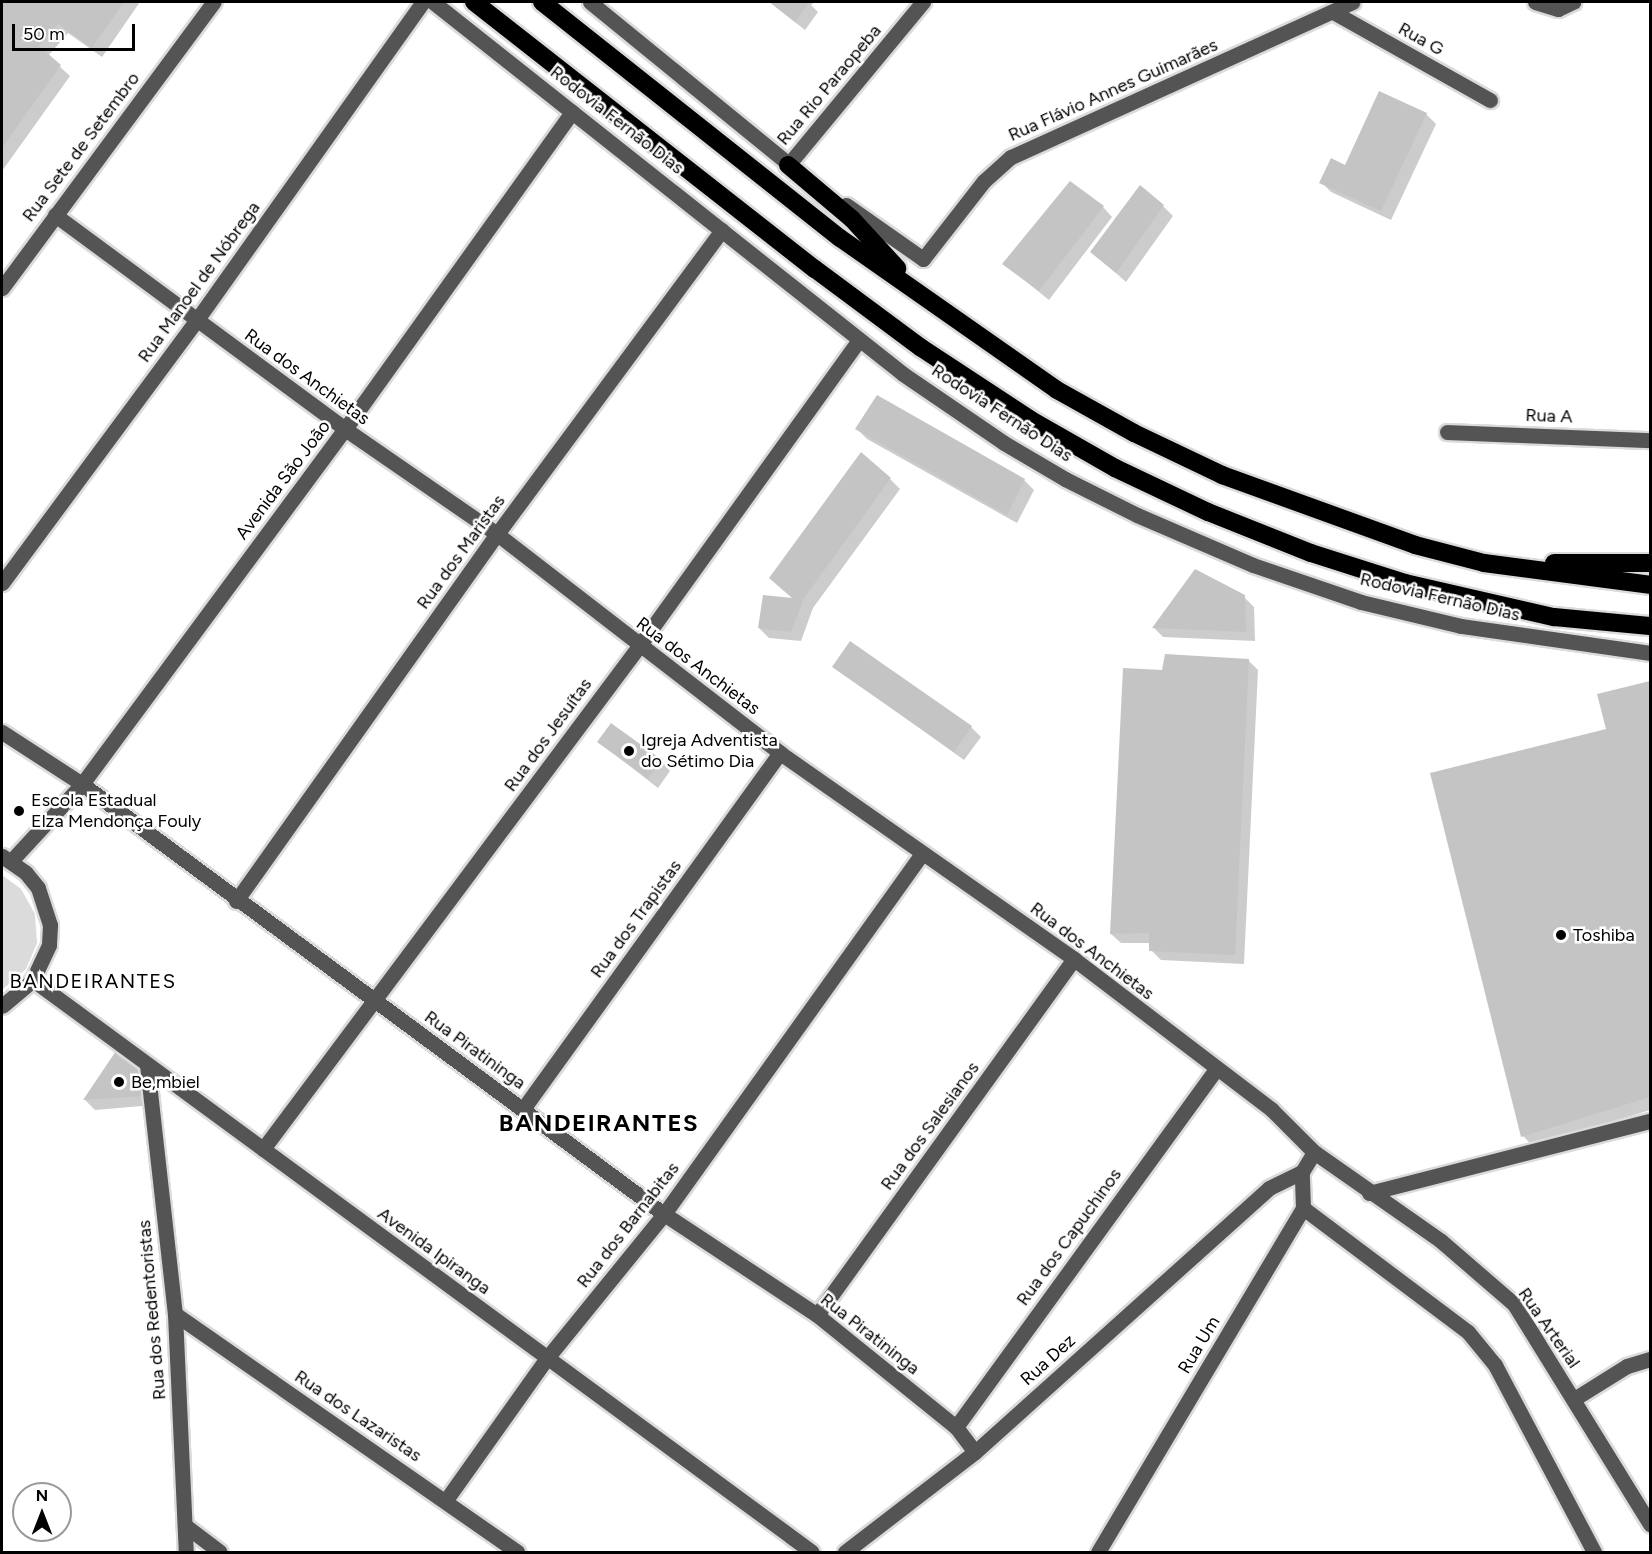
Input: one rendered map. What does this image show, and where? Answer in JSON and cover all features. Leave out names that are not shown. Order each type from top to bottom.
[{"type":"highway","name":"Rodovia Fernão Dias","points":[[474,2],[815,269],[921,347],[1030,420],[1115,468],[1208,512],[1311,553],[1405,583],[1554,617],[1650,626]]},
{"type":"highway","points":[[542,2],[840,238],[916,289],[1057,390],[1134,433],[1222,475],[1326,516],[1484,563],[1650,585]]},
{"type":"highway","points":[[788,165],[852,219],[916,289]]},
{"type":"highway","points":[[1484,563],[1650,563]]},
{"type":"street","name":"Rua Sete de Setembro","points":[[2,288],[214,2]]},
{"type":"street","name":"Rua Manoel de Nóbrega","points":[[2,583],[196,321],[423,2]]},
{"type":"street","name":"Rodovia Fernão Dias","points":[[433,2],[859,340],[1004,443],[1065,478],[1137,516],[1253,565],[1361,602],[1461,626],[1650,653]]},
{"type":"street","points":[[590,2],[788,165]]},
{"type":"street","name":"Rua Rio Paraopeba","points":[[788,165],[923,2]]},
{"type":"street","points":[[1536,3],[1558,9],[1573,2]]},
{"type":"street","name":"Rua Flávio Annes Guimarães","points":[[788,165],[922,260],[984,181],[1011,157],[1343,5]]},
{"type":"street","name":"Rua G","points":[[1343,5],[1490,100]]},
{"type":"street","name":"Avenida São João","points":[[6,858],[82,784],[345,429],[572,112]]},
{"type":"street","name":"Rua dos Anchietas","points":[[55,215],[345,429],[497,534],[780,753],[1074,959],[1215,1070],[1271,1109],[1314,1152]]},
{"type":"street","name":"Rua dos Maristas","points":[[236,901],[497,534],[722,230]]},
{"type":"street","name":"Rua dos Jesuítas","points":[[263,1149],[376,1002],[639,646],[859,340]]},
{"type":"street","name":"Rua A","points":[[1447,432],[1650,440]]},
{"type":"street","name":"Rua Piratininga","points":[[2,732],[82,784],[236,901],[664,1214],[818,1315],[956,1427],[975,1452]]},
{"type":"street","name":"Rua dos Trapistas","points":[[523,1109],[780,753]]},
{"type":"street","name":"Rua dos Barnabitas","points":[[446,1500],[547,1358],[664,1214],[922,854]]},
{"type":"street","points":[[2,1006],[33,981],[49,945],[46,906],[26,873],[6,858]]},
{"type":"street","name":"Rua dos Salesianos","points":[[818,1315],[1074,959]]},
{"type":"street","name":"Avenida Ipiranga","points":[[33,981],[812,1552]]},
{"type":"street","name":"Rua dos Redentoristas","points":[[147,1065],[175,1314],[187,1527],[186,1552]]},
{"type":"street","name":"Rua dos Capuchinos","points":[[956,1427],[1215,1070]]},
{"type":"street","points":[[1369,1193],[1650,1121]]},
{"type":"street","points":[[1314,1152],[1302,1172],[1304,1208],[1468,1332],[1494,1365],[1594,1552]]},
{"type":"street","name":"Rua Arterial","points":[[1314,1152],[1369,1193],[1442,1241],[1514,1304],[1650,1524]]},
{"type":"street","name":"Rua Dez","points":[[845,1552],[975,1452],[1269,1188],[1302,1172]]},
{"type":"street","name":"Rua Um","points":[[1098,1552],[1304,1208]]},
{"type":"street","name":"Rua dos Lazaristas","points":[[175,1314],[446,1500],[517,1552]]},
{"type":"street","points":[[1574,1399],[1627,1365],[1650,1359]]},
{"type":"street","points":[[187,1527],[220,1552]]},
{"type":"shaded area","points":[[2,875],[21,889],[35,914],[37,943],[26,969],[2,990]]},
{"type":"building","points":[[2,2],[124,2],[92,48],[58,24],[39,46],[61,65],[2,148]]},
{"type":"building","points":[[770,2],[809,2],[795,22]]},
{"type":"building","points":[[1379,91],[1427,113],[1381,211],[1319,183],[1331,158],[1345,165]]},
{"type":"building","points":[[1070,181],[1104,206],[1039,291],[1002,264]]},
{"type":"building","points":[[1140,185],[1164,205],[1116,273],[1090,252]]},
{"type":"building","points":[[877,395],[1025,479],[1007,515],[855,429]]},
{"type":"building","points":[[861,452],[891,478],[804,598],[791,632],[758,628],[763,595],[792,598],[769,578]]},
{"type":"building","points":[[1195,569],[1245,595],[1246,632],[1152,628]]},
{"type":"building","points":[[850,641],[972,726],[954,752],[832,667]]},
{"type":"building","points":[[1165,654],[1249,659],[1235,955],[1149,951],[1149,933],[1110,934],[1123,668],[1162,670]]},
{"type":"building","name":"Toshiba","points":[[1650,681],[1650,1097],[1521,1137],[1430,773],[1606,729],[1597,694]]},
{"type":"building","name":"Igreja Adventista do Sétimo Dia","points":[[611,723],[662,760],[648,779],[597,742]]},
{"type":"building","name":"Be,mbiel","points":[[116,1051],[142,1069],[145,1096],[83,1100]]},
{"type":"place","name":"Igreja Adventista do Sétimo Dia","points":[[629,751]]},
{"type":"place","name":"Escola Estadual Elza Mendonça Fouly","points":[[19,811]]},
{"type":"place","name":"Toshiba","points":[[1561,935]]},
{"type":"place","name":"Be,mbiel","points":[[119,1082]]},
{"type":"district","name":"BANDEIRANTES","points":[[93,981]]},
{"type":"district","name":"BANDEIRANTES","points":[[599,1123]]}]
